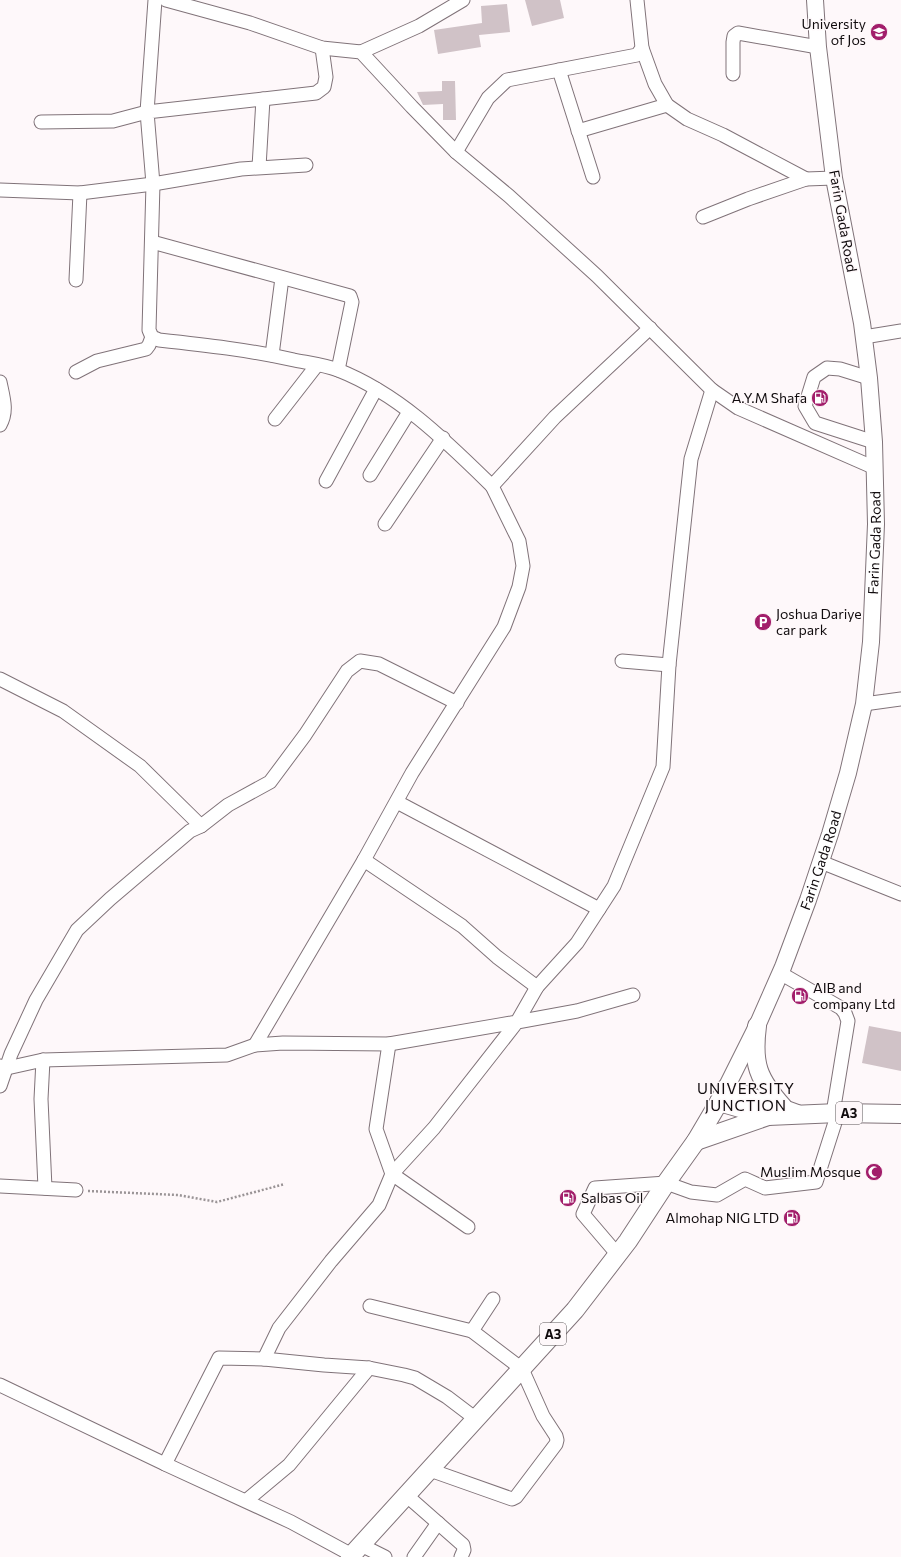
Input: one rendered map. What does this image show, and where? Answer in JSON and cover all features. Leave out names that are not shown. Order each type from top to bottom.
[{"type":"highway","points":[[757,1026],[754,1045],[755,1062],[771,1094],[783,1112]]},
{"type":"highway","name":"A3","points":[[354,1552],[575,1310],[618,1255],[696,1141],[723,1095],[783,1112],[901,1114]]},
{"type":"highway","name":"A3","points":[[696,1141],[783,1112]]},
{"type":"main road","name":"Farin Gada Road","points":[[723,1095],[757,1026],[780,973],[808,900],[848,773],[864,704],[871,642],[876,524],[874,442],[869,378],[864,337],[834,178],[818,47],[815,0]]},
{"type":"street","points":[[76,372],[97,361],[146,349],[152,337],[149,330],[153,184],[148,112],[155,0]]},
{"type":"street","points":[[172,1],[250,23],[322,48],[361,52],[419,26],[463,0]]},
{"type":"street","points":[[637,0],[642,48],[655,84],[667,106],[687,119],[723,135],[806,179]]},
{"type":"street","points":[[733,74],[733,42],[734,36],[738,33],[818,47]]},
{"type":"street","points":[[41,122],[112,121],[148,112],[316,93],[324,87],[326,77],[322,48]]},
{"type":"street","points":[[456,152],[488,98],[507,80],[637,55],[642,48]]},
{"type":"street","points":[[361,52],[412,108],[456,152],[509,196],[650,328],[712,390],[738,408],[874,468]]},
{"type":"street","points":[[559,70],[593,177]]},
{"type":"street","points":[[259,167],[263,99]]},
{"type":"street","points":[[578,131],[667,106]]},
{"type":"street","points":[[0,190],[80,193],[153,184],[259,167],[306,165]]},
{"type":"street","points":[[703,217],[748,199],[806,179],[834,178]]},
{"type":"street","points":[[76,280],[80,193]]},
{"type":"street","points":[[152,242],[350,296],[352,298],[338,370]]},
{"type":"street","points":[[272,355],[282,278]]},
{"type":"street","points":[[492,486],[555,418],[650,328]]},
{"type":"street","points":[[864,337],[901,331]]},
{"type":"street","points":[[152,337],[160,340],[239,349],[317,365],[338,370],[376,389],[443,438],[492,486],[519,541],[523,566],[519,587],[504,627],[412,773],[364,860],[255,1045]]},
{"type":"street","points":[[275,419],[317,365]]},
{"type":"street","points":[[869,378],[840,369],[826,368],[814,377],[805,406],[815,423],[874,442]]},
{"type":"street","points":[[0,382],[5,404],[4,417],[0,425]]},
{"type":"street","points":[[326,481],[376,389]]},
{"type":"street","points":[[264,1359],[279,1328],[331,1261],[379,1205],[392,1174],[434,1128],[517,1022],[537,987],[578,943],[614,886],[663,767],[669,665],[692,459],[712,390]]},
{"type":"street","points":[[370,475],[409,412]]},
{"type":"street","points":[[385,524],[443,438]]},
{"type":"street","points":[[0,1086],[3,1067],[36,1000],[78,930],[110,899],[190,831],[201,826],[228,806],[270,782],[305,735],[347,671],[360,661],[379,664],[457,703]]},
{"type":"street","points":[[622,661],[669,665]]},
{"type":"street","points":[[0,679],[63,711],[140,766],[201,826]]},
{"type":"street","points":[[864,704],[901,699]]},
{"type":"street","points":[[397,802],[600,909]]},
{"type":"street","points":[[364,860],[462,926],[497,957],[537,987]]},
{"type":"street","points":[[820,862],[901,894]]},
{"type":"street","points":[[618,1255],[583,1214],[596,1188],[666,1183],[691,1192],[717,1195],[744,1179],[765,1188],[816,1182],[836,1113],[848,1020],[841,1008],[780,973]]},
{"type":"street","points":[[3,1067],[43,1060],[227,1055],[255,1045],[283,1043],[389,1044],[577,1011],[633,995]]},
{"type":"street","points":[[389,1044],[376,1129],[392,1174],[468,1227]]},
{"type":"street","points":[[43,1060],[41,1099],[45,1188]]},
{"type":"street","points":[[0,1186],[76,1190]]},
{"type":"street","points":[[472,1331],[493,1299]]},
{"type":"street","points":[[370,1306],[472,1331],[522,1369],[543,1416],[556,1436],[556,1444],[516,1497],[512,1499],[430,1470]]},
{"type":"street","points":[[165,1464],[219,1358],[264,1359],[369,1368],[415,1378],[447,1397],[476,1419]]},
{"type":"street","points":[[247,1500],[289,1465],[369,1368]]},
{"type":"street","points":[[0,1385],[165,1464],[247,1500],[354,1552],[385,1557]]},
{"type":"street","points":[[406,1495],[463,1545],[464,1550],[461,1557]]},
{"type":"street","points":[[414,1557],[438,1523]]},
{"type":"path","points":[[76,1190],[178,1195],[217,1202],[285,1184]]},
{"type":"building","points":[[525,0],[560,0],[564,18],[532,26]]},
{"type":"building","points":[[507,4],[510,32],[479,35],[481,47],[438,54],[434,30],[482,23],[481,6]]},
{"type":"building","points":[[442,81],[455,81],[456,120],[443,120],[443,104],[423,105],[417,92],[442,91]]},
{"type":"building","points":[[869,1026],[901,1032],[901,1071],[862,1063]]},
{"type":"place","name":"University of Jos","points":[[879,32]]},
{"type":"place","name":"A.Y.M Shafa","points":[[820,398]]},
{"type":"place","name":"Joshua Dariye car park","points":[[763,622]]},
{"type":"place","name":"AIB and company Ltd","points":[[800,996]]},
{"type":"place","name":"Muslim Mosque","points":[[874,1172]]},
{"type":"place","name":"Salbas Oil","points":[[568,1198]]},
{"type":"place","name":"Almohap NIG LTD","points":[[792,1218]]},
{"type":"district","name":"UNIVERSITY JUNCTION","points":[[746,1098]]}]
